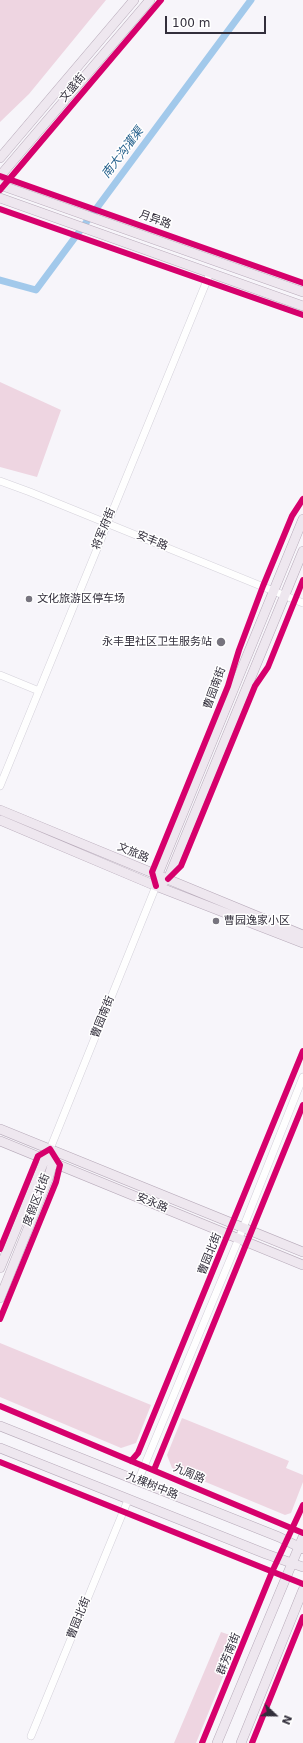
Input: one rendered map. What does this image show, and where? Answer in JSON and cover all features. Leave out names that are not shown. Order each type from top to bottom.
[{"type":"main road","name":"文盛街","points":[[0,158],[134,0]]},
{"type":"main road","name":"文盛街","points":[[0,176],[150,0]]},
{"type":"main road","name":"月异路","points":[[0,185],[303,292]]},
{"type":"main road","points":[[0,198],[303,306]]},
{"type":"main road","name":"曹园南街","points":[[156,886],[158,874],[303,519]]},
{"type":"main road","points":[[156,886],[168,878],[303,551]]},
{"type":"main road","name":"文旅路","points":[[0,810],[168,878],[303,935]]},
{"type":"main road","name":"文旅路","points":[[0,820],[156,886],[303,943]]},
{"type":"main road","name":"安永路","points":[[0,1129],[303,1252]]},
{"type":"main road","name":"安永路","points":[[0,1141],[303,1265]]},
{"type":"main road","name":"曹园南街","points":[[0,1298],[48,1179],[48,1160],[50,1149]]},
{"type":"main road","name":"曹园南街","points":[[0,1268],[48,1160]]},
{"type":"main road","name":"九棵树中路","points":[[0,1426],[279,1537],[301,1548]]},
{"type":"main road","name":"九棵树中路","points":[[0,1448],[128,1500],[303,1567]]},
{"type":"main road","name":"群芳南街","points":[[217,1743],[292,1563],[301,1548],[303,1537]]},
{"type":"main road","points":[[241,1743],[303,1590]]},
{"type":"street","name":"将军府街","points":[[0,786],[106,523],[210,272]]},
{"type":"street","name":"安丰路","points":[[0,481],[303,603]]},
{"type":"street","points":[[0,674],[39,691]]},
{"type":"street","name":"曹园南街","points":[[50,1149],[156,886]]},
{"type":"street","name":"曹园北街","points":[[138,1481],[244,1227],[303,1077]]},
{"type":"street","name":"曹园北街","points":[[31,1736],[128,1500]]},
{"type":"shaded area","points":[[0,0],[106,0],[29,94],[0,122]]},
{"type":"shaded area","points":[[0,382],[61,410],[37,477],[0,467]]},
{"type":"shaded area","points":[[0,1343],[151,1405],[136,1443],[121,1448],[0,1397]]},
{"type":"shaded area","points":[[182,1418],[289,1461],[286,1468],[303,1475],[303,1482],[291,1513],[285,1515],[172,1468],[167,1455]]},
{"type":"shaded area","points":[[221,1632],[239,1638],[196,1743],[174,1743]]},
{"type":"waterway","name":"南大沟灌渠","points":[[0,280],[36,290],[251,0]]},
{"type":"cycle path","points":[[0,190],[161,0]]},
{"type":"cycle path","points":[[0,176],[303,283]]},
{"type":"cycle path","points":[[0,209],[303,315]]},
{"type":"cycle path","points":[[156,886],[152,872],[228,686],[239,650],[263,586],[292,516],[303,499]]},
{"type":"cycle path","points":[[168,879],[181,866],[255,686],[268,667],[303,580]]},
{"type":"cycle path","points":[[131,1461],[138,1453],[303,1051]]},
{"type":"cycle path","points":[[154,1470],[303,1105]]},
{"type":"cycle path","name":"度假区北街","points":[[0,1249],[38,1156],[50,1149],[60,1165],[56,1182],[0,1319]]},
{"type":"cycle path","name":"九周路","points":[[0,1406],[303,1533]]},
{"type":"cycle path","points":[[0,1462],[303,1584]]},
{"type":"cycle path","points":[[202,1743],[272,1572],[303,1505]]},
{"type":"cycle path","points":[[252,1743],[303,1617]]},
{"type":"place","name":"文化旅游区停车场","points":[[29,599]]},
{"type":"place","name":"永丰里社区卫生服务站","points":[[221,642]]},
{"type":"place","name":"曹园逸家小区","points":[[216,921]]}]
